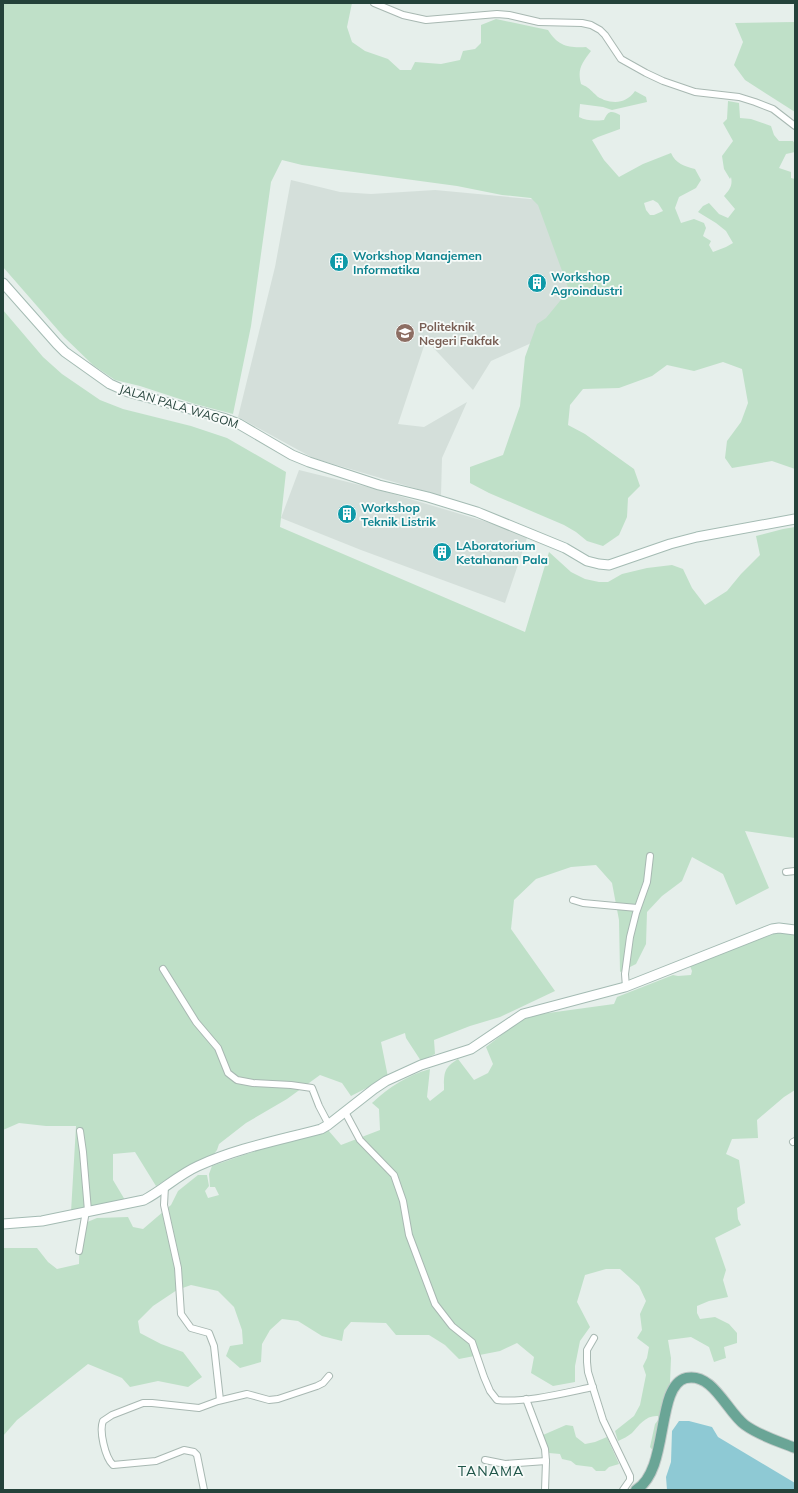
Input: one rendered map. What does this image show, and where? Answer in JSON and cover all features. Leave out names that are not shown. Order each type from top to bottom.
[{"type":"main road","name":"JALAN PALA WAGOM","points":[[3,283],[65,352],[110,384],[128,392],[223,418],[246,427],[292,455],[309,462],[379,485],[428,497],[483,515],[565,548],[590,562],[609,565],[670,544],[697,537],[795,519]]},
{"type":"main road","points":[[3,1224],[42,1221],[144,1200],[154,1195],[188,1171],[211,1161],[329,1125],[386,1081],[421,1065],[471,1049],[522,1014],[626,987],[764,932],[778,928],[795,930]]},
{"type":"main road","points":[[636,1490],[645,1483],[655,1463],[670,1394],[679,1381],[688,1378],[698,1378],[708,1383],[736,1417],[747,1427],[795,1448]]},
{"type":"street","points":[[374,3],[403,15],[426,20],[497,14],[509,15],[539,22],[587,24],[600,30],[605,35],[621,59],[646,73],[663,81],[695,92],[739,97],[755,102],[773,110],[795,126]]},
{"type":"street","points":[[626,987],[630,937],[637,908],[647,882],[650,856]]},
{"type":"street","points":[[786,872],[795,871]]},
{"type":"street","points":[[573,900],[583,903],[637,908]]},
{"type":"street","points":[[163,969],[196,1022],[218,1048],[228,1073],[236,1080],[312,1088],[329,1125]]},
{"type":"street","points":[[346,1112],[360,1140],[394,1175],[403,1201],[409,1235],[435,1304],[452,1326],[472,1342],[484,1377],[497,1400],[505,1401],[526,1399],[593,1387]]},
{"type":"street","points":[[79,1251],[87,1211],[80,1131]]},
{"type":"street","points":[[165,1186],[164,1205],[178,1268],[181,1314],[190,1328],[209,1333],[214,1346],[220,1400]]},
{"type":"street","points":[[594,1338],[587,1350],[586,1358],[588,1371],[603,1420],[630,1476],[630,1480],[623,1490]]},
{"type":"street","points":[[204,1490],[197,1455],[195,1452],[184,1450],[156,1461],[114,1465],[109,1460],[101,1428],[105,1419],[135,1405],[143,1403],[199,1408],[220,1400],[250,1394],[267,1400],[278,1399],[317,1386],[329,1376]]},
{"type":"street","points":[[526,1399],[544,1445],[546,1461],[545,1490]]},
{"type":"street","points":[[485,1460],[505,1464],[546,1461]]},
{"type":"shaded area","name":"Politeknik Negeri Fakfak","points":[[291,180],[340,192],[371,194],[435,190],[541,200],[577,239],[567,327],[491,361],[473,390],[426,340],[398,424],[424,427],[467,402],[442,458],[441,496],[313,458],[238,417],[275,267]]},
{"type":"shaded area","points":[[299,470],[376,489],[528,535],[505,603],[361,550],[281,518]]},
{"type":"green space","points":[[3,3],[352,3],[347,27],[352,42],[365,51],[388,59],[400,70],[411,70],[415,62],[441,64],[460,60],[463,51],[475,49],[481,43],[481,25],[496,19],[548,30],[556,40],[564,45],[586,47],[591,51],[581,66],[580,79],[581,84],[598,97],[604,100],[617,102],[629,98],[635,91],[646,97],[647,102],[612,110],[603,107],[580,104],[579,117],[597,121],[604,120],[610,112],[620,115],[620,129],[592,140],[604,160],[619,177],[643,164],[671,153],[675,160],[684,166],[695,169],[701,180],[696,188],[679,197],[675,208],[681,223],[694,219],[704,223],[706,228],[703,236],[711,241],[709,245],[713,252],[733,243],[726,231],[698,212],[703,206],[709,203],[719,214],[728,218],[735,209],[724,196],[731,185],[731,177],[730,179],[724,169],[722,156],[733,141],[723,123],[727,119],[728,101],[739,103],[740,118],[751,119],[771,126],[774,135],[779,141],[793,141],[795,144],[795,152],[786,154],[779,168],[791,172],[791,178],[795,179],[795,469],[772,461],[732,468],[725,458],[727,441],[741,422],[748,403],[742,369],[723,362],[694,371],[667,365],[652,376],[619,388],[583,389],[570,405],[568,425],[585,434],[634,469],[640,486],[628,498],[627,517],[619,535],[603,546],[587,541],[564,525],[489,493],[470,483],[470,467],[503,455],[520,406],[525,357],[537,324],[546,318],[569,290],[538,205],[531,198],[502,195],[457,186],[302,165],[282,160],[271,182],[251,326],[233,414],[115,380],[93,365],[64,337],[3,267]],"holes":[[[653,200],[658,203],[663,211],[650,215],[646,210],[644,203]]]},
{"type":"green space","points":[[795,22],[795,112],[745,80],[734,65],[743,42],[735,23]]},
{"type":"green space","points":[[3,310],[43,357],[62,374],[100,400],[123,409],[191,426],[227,438],[286,472],[280,527],[525,632],[549,552],[571,572],[585,579],[599,582],[608,582],[622,574],[647,568],[672,565],[683,569],[692,588],[705,605],[727,591],[760,555],[756,536],[795,527],[795,838],[745,831],[769,888],[736,905],[723,874],[692,857],[682,881],[662,896],[647,912],[646,944],[636,964],[620,972],[619,920],[612,883],[596,865],[571,867],[536,879],[514,900],[511,929],[555,991],[500,1017],[470,1026],[434,1040],[435,1054],[421,1061],[406,1038],[405,1033],[381,1042],[388,1077],[351,1096],[342,1083],[320,1075],[287,1099],[246,1123],[219,1144],[217,1150],[210,1159],[182,1170],[156,1186],[135,1152],[113,1154],[113,1180],[125,1200],[71,1212],[76,1126],[46,1126],[19,1123],[3,1130]]},
{"type":"green space","points":[[788,932],[795,935],[795,1090],[784,1097],[757,1120],[758,1138],[732,1139],[726,1154],[739,1160],[745,1203],[737,1208],[738,1219],[741,1225],[715,1238],[726,1270],[723,1280],[728,1297],[709,1301],[697,1306],[697,1313],[700,1319],[715,1317],[729,1324],[737,1333],[737,1343],[724,1347],[726,1358],[714,1362],[709,1347],[691,1337],[668,1340],[671,1358],[670,1383],[654,1452],[650,1447],[655,1424],[659,1419],[658,1416],[646,1419],[632,1433],[618,1441],[615,1431],[634,1416],[640,1405],[646,1375],[643,1366],[647,1358],[649,1347],[637,1338],[642,1330],[640,1314],[646,1301],[639,1286],[620,1269],[606,1269],[585,1275],[577,1302],[590,1327],[580,1341],[575,1366],[575,1382],[553,1386],[531,1373],[534,1357],[517,1343],[500,1351],[459,1359],[445,1345],[429,1335],[396,1335],[386,1323],[351,1322],[344,1330],[342,1341],[322,1336],[298,1321],[282,1319],[270,1330],[262,1344],[261,1362],[240,1368],[226,1356],[230,1346],[243,1344],[242,1330],[234,1307],[218,1291],[191,1285],[177,1290],[153,1306],[138,1321],[140,1333],[161,1344],[183,1352],[202,1377],[188,1387],[158,1381],[130,1387],[122,1378],[88,1364],[17,1420],[3,1436],[3,1248],[37,1248],[48,1262],[57,1269],[79,1264],[80,1225],[97,1218],[128,1217],[133,1227],[143,1229],[171,1205],[178,1191],[198,1175],[207,1175],[209,1186],[205,1191],[208,1198],[219,1195],[215,1187],[210,1187],[209,1174],[212,1166],[258,1150],[328,1130],[341,1145],[380,1130],[379,1109],[372,1103],[406,1078],[430,1069],[427,1097],[430,1101],[444,1090],[445,1072],[449,1065],[458,1059],[474,1080],[488,1073],[493,1064],[486,1047],[521,1020],[541,1014],[614,1004],[617,997],[673,975],[691,975],[692,971],[690,966],[776,933]]},
{"type":"green space","points":[[566,1425],[573,1426],[576,1437],[585,1444],[607,1437],[619,1464],[609,1467],[605,1471],[596,1471],[592,1467],[576,1465],[571,1461],[562,1459],[560,1454],[549,1453],[543,1435]]},
{"type":"water","points":[[679,1421],[689,1421],[712,1427],[718,1437],[795,1483],[795,1490],[667,1490],[666,1477],[671,1462],[672,1431]]},
{"type":"place","name":"Workshop Manajemen Informatika","points":[[339,262]]},
{"type":"place","name":"Workshop Agroindustri","points":[[537,283]]},
{"type":"place","name":"Politeknik Negeri Fakfak","points":[[405,333]]},
{"type":"place","name":"Workshop Teknik Listrik","points":[[347,514]]},
{"type":"place","name":"LAboratorium Ketahanan Pala","points":[[442,552]]},
{"type":"district","name":"TANAMA","points":[[491,1471]]}]
